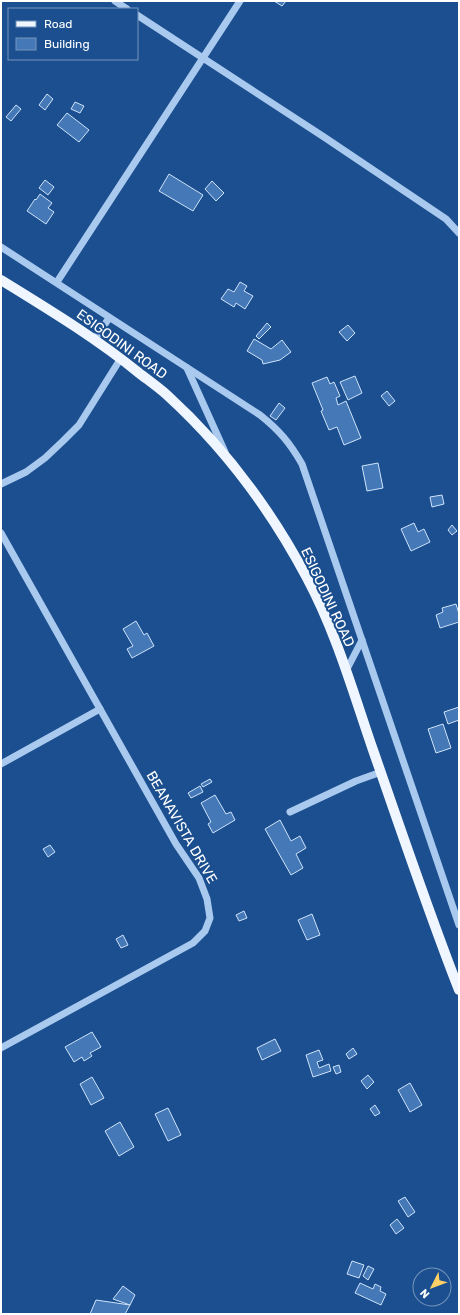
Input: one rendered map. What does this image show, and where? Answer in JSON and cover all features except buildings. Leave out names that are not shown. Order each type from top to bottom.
[{"type":"main road","name":"ESIGODINI ROAD","points":[[1,280],[95,339],[166,394],[226,456],[257,497],[285,540],[308,579],[346,671],[459,990]]},
{"type":"street","points":[[115,1],[126,8]]},
{"type":"street","points":[[57,282],[202,57],[240,1]]},
{"type":"street","points":[[138,16],[324,137],[446,219],[459,233]]},
{"type":"street","points":[[1,247],[260,415],[284,435],[293,447],[302,464],[459,924]]},
{"type":"street","points":[[95,339],[109,318]]},
{"type":"street","points":[[1,484],[26,472],[64,442],[79,424],[121,358]]},
{"type":"street","points":[[187,368],[226,456]]},
{"type":"street","name":"BEANAVISTA DRIVE","points":[[1,533],[176,844],[199,878],[207,899],[210,918],[205,931],[193,944],[1,1048]]},
{"type":"street","points":[[346,671],[362,640]]},
{"type":"street","points":[[1,764],[100,709]]},
{"type":"street","points":[[290,812],[356,781],[381,772]]}]
